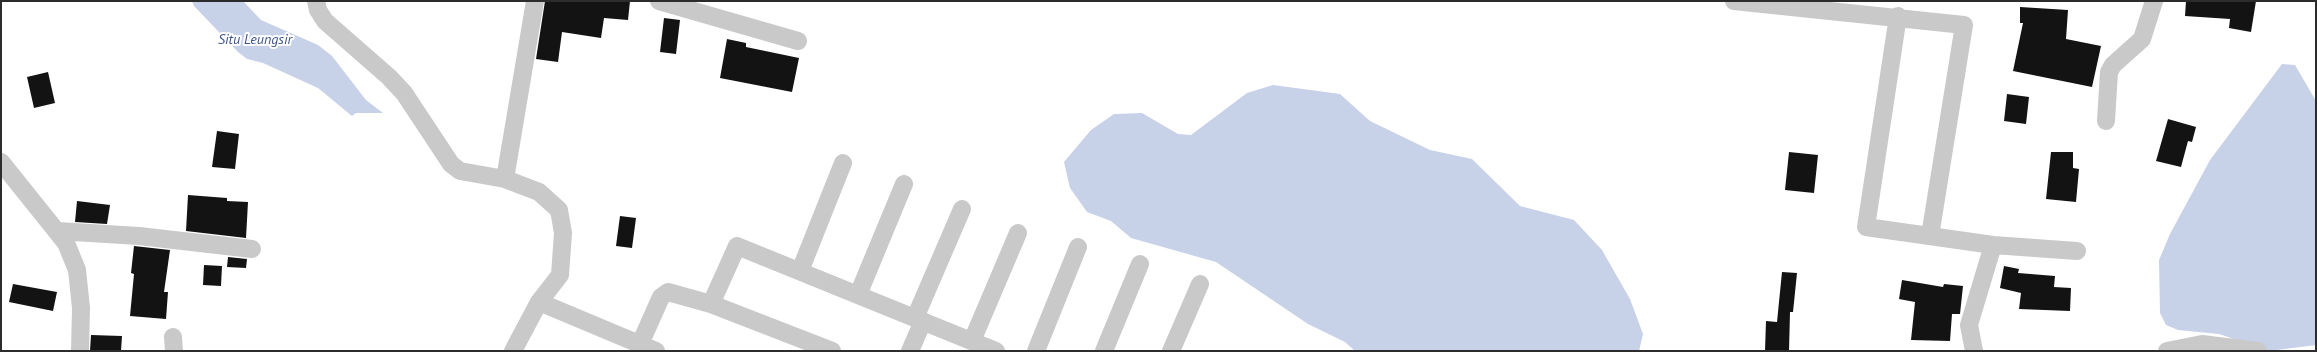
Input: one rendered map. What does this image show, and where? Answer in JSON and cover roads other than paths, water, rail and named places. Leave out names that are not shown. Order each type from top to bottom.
[{"type":"street","points":[[316,1],[318,10],[325,21],[389,77],[404,93],[451,164],[460,171],[505,179],[539,192],[559,210],[562,221],[560,275],[539,302],[513,351]]},
{"type":"street","points":[[505,179],[535,1]]},
{"type":"street","points":[[660,1],[798,41]]},
{"type":"street","points":[[1734,1],[1898,16],[1964,25],[1930,236]]},
{"type":"street","points":[[2106,121],[2107,80],[2109,72],[2112,65],[2142,38],[2154,1]]},
{"type":"street","points":[[1898,16],[1866,227],[1993,245],[2077,251]]},
{"type":"street","points":[[1,162],[66,243],[77,270],[81,308],[80,351]]},
{"type":"street","points":[[800,271],[843,163]]},
{"type":"street","points":[[858,294],[904,184]]},
{"type":"street","points":[[910,351],[919,320],[962,209]]},
{"type":"street","points":[[57,231],[139,236],[252,249]]},
{"type":"street","points":[[972,341],[1018,233]]},
{"type":"street","points":[[1974,351],[1969,324],[1993,245]]},
{"type":"street","points":[[711,304],[736,246],[996,351]]},
{"type":"street","points":[[1036,351],[1078,247]]},
{"type":"street","points":[[1104,351],[1140,264]]},
{"type":"street","points":[[1171,351],[1200,284]]},
{"type":"street","points":[[640,344],[664,294],[673,293],[711,304],[832,351]]},
{"type":"street","points":[[539,302],[656,351]]},
{"type":"street","points":[[2167,351],[2202,344],[2258,351]]},
{"type":"water","name":"Situ Leungsir","points":[[192,1],[243,1],[261,20],[318,45],[332,56],[366,100],[383,113],[356,113],[352,116],[318,88],[263,63],[247,59],[238,52],[194,6]]},
{"type":"water","points":[[2282,64],[2295,65],[2316,101],[2316,345],[2269,351],[2219,334],[2178,330],[2166,325],[2160,313],[2159,260],[2170,234],[2210,160]]},
{"type":"water","points":[[1273,85],[1340,94],[1370,121],[1430,150],[1472,159],[1520,206],[1574,220],[1602,250],[1630,299],[1643,334],[1639,351],[1355,351],[1345,342],[1308,324],[1216,262],[1131,238],[1111,221],[1087,212],[1070,188],[1064,162],[1091,130],[1114,114],[1142,113],[1178,134],[1191,135],[1247,93]]}]
